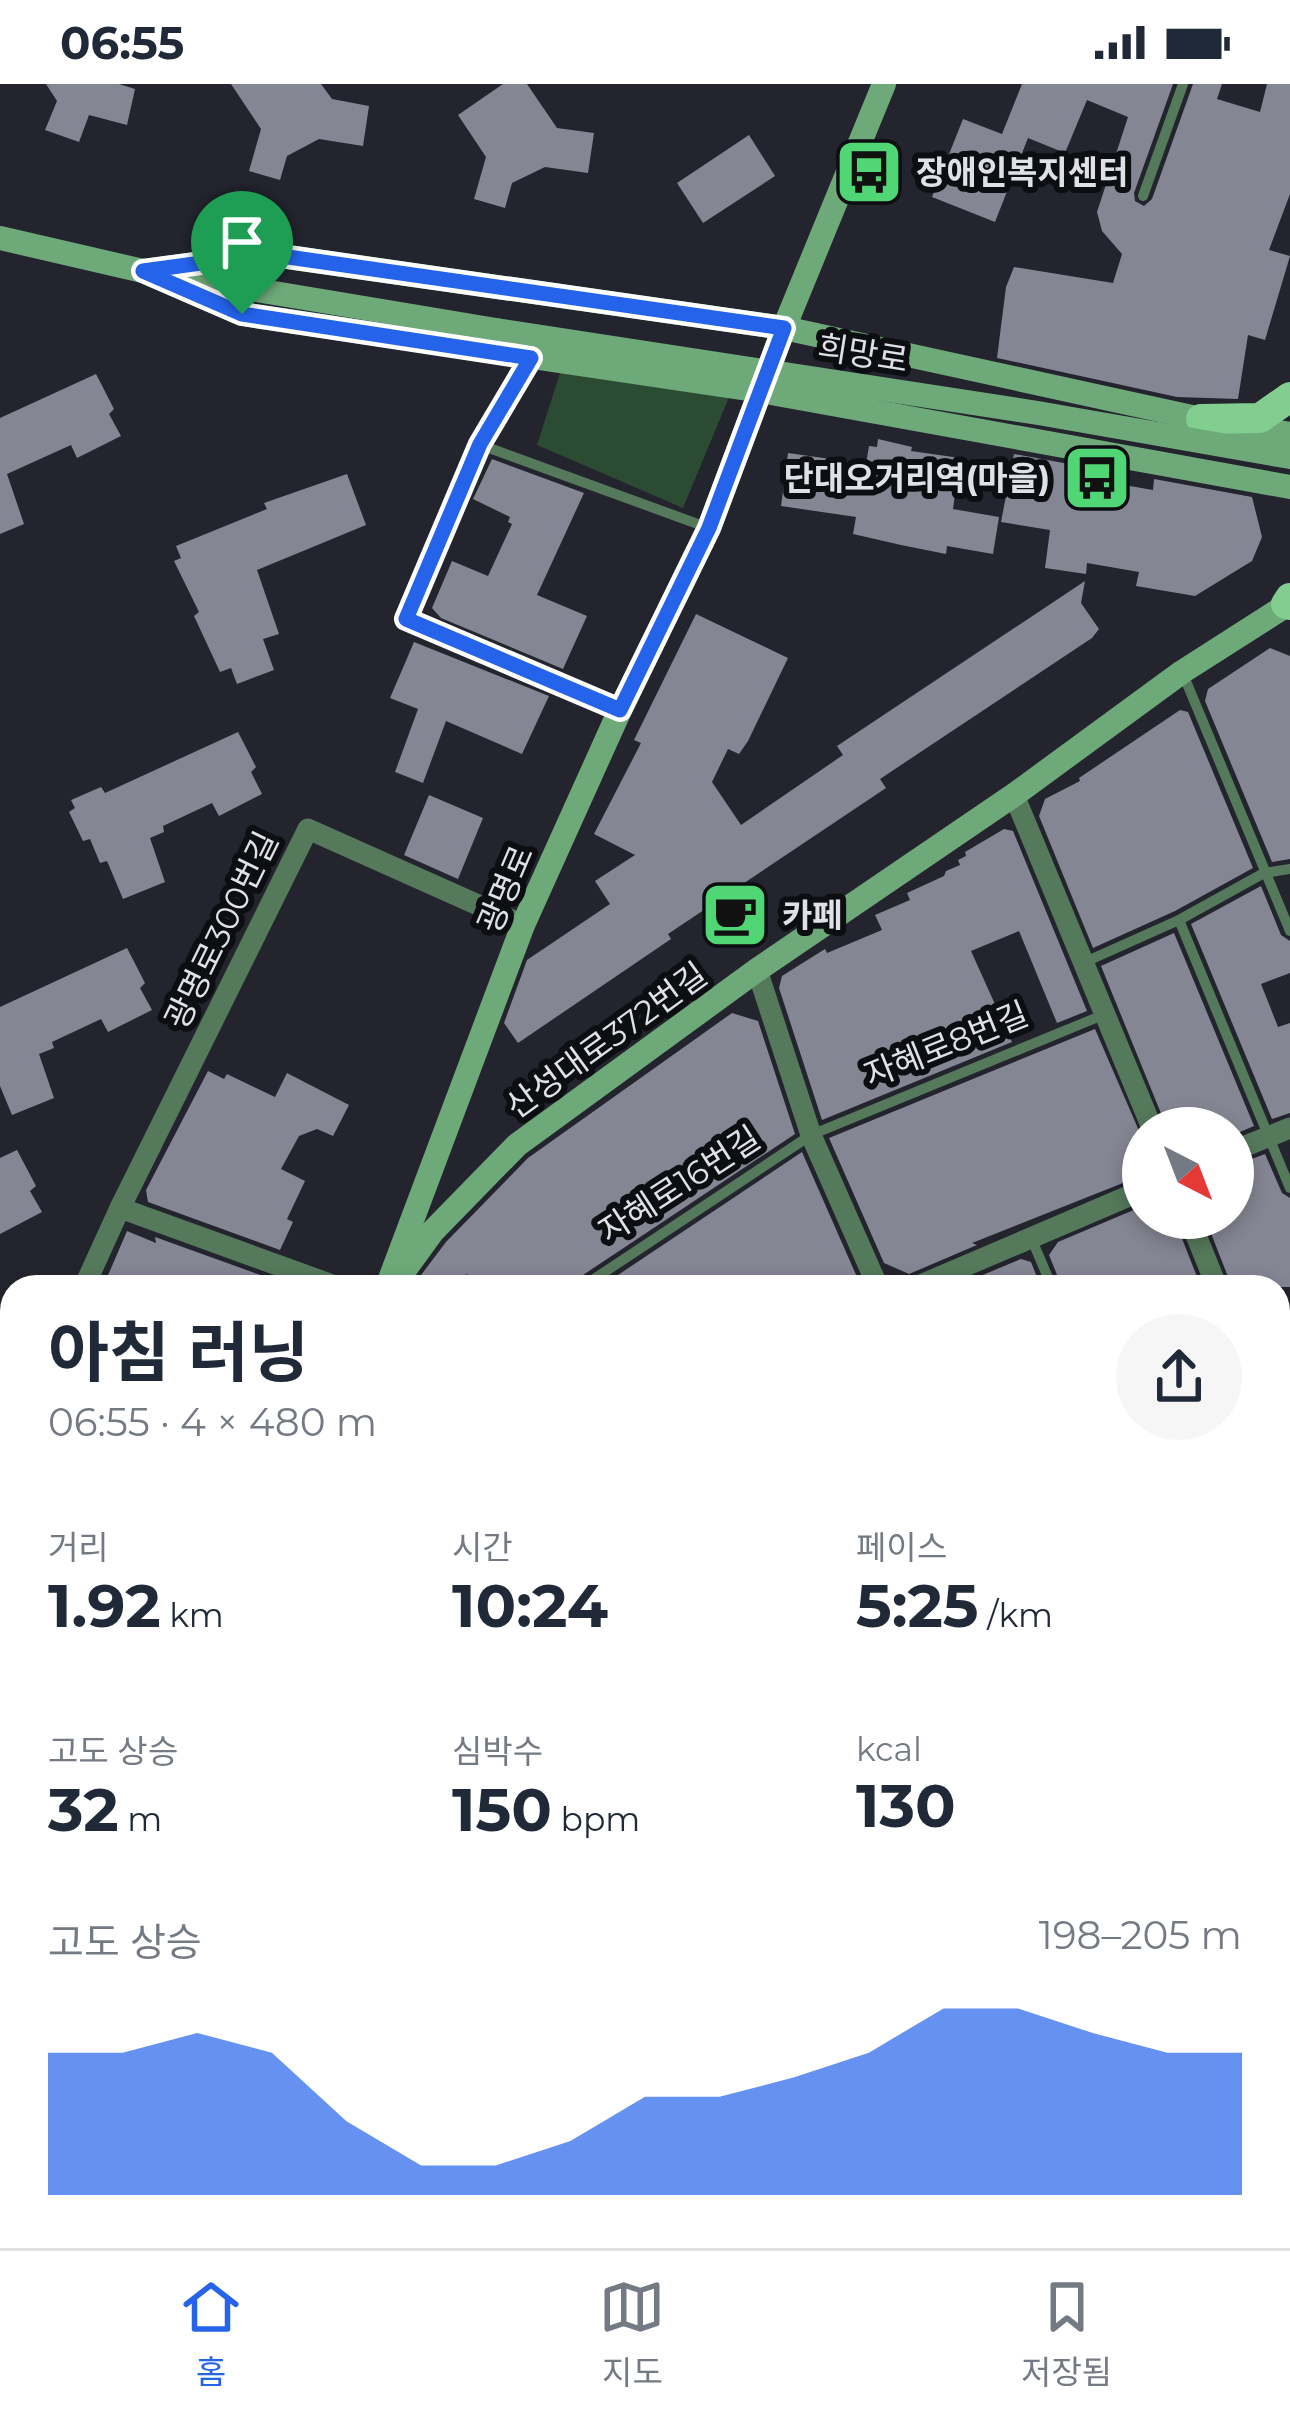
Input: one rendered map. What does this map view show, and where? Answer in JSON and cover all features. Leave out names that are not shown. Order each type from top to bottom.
[{"type":"main road","name":"광명로","points":[[394,1275],[523,926],[709,528],[884,84]]},
{"type":"main road","name":"희망로","points":[[0,238],[143,271],[1290,457]]},
{"type":"main road","points":[[143,271],[267,254],[784,328],[1290,434]]},
{"type":"main road","points":[[143,271],[242,314],[760,392],[1290,487]]},
{"type":"main road","points":[[1201,419],[1260,418],[1290,397]]},
{"type":"main road","name":"산성대로372번길","points":[[399,1275],[433,1231],[517,1145],[757,970],[1289,602]]},
{"type":"street","points":[[531,358],[480,444],[406,619],[620,710]]},
{"type":"street","points":[[1014,795],[1144,1107]]},
{"type":"street","name":"광명로300번길","points":[[120,1208],[308,829],[523,926]]},
{"type":"street","name":"자혜로16번길","points":[[757,970],[812,1136],[873,1275]]},
{"type":"street","points":[[1254,1142],[1290,1128]]},
{"type":"street","points":[[946,1275],[1122,1199]]},
{"type":"street","points":[[89,1275],[120,1208],[305,1275]]},
{"type":"street","points":[[1198,1239],[1212,1275]]},
{"type":"lane","points":[[1143,196],[1184,84]]},
{"type":"lane","points":[[480,444],[709,528]]},
{"type":"lane","points":[[1183,672],[1290,931]]},
{"type":"lane","points":[[1085,962],[1179,920],[1264,873],[1290,869]]},
{"type":"lane","points":[[1179,920],[1290,1187]]},
{"type":"lane","name":"자혜로8번길","points":[[812,1136],[1106,1013]]},
{"type":"lane","name":"자혜로16번길","points":[[601,1275],[812,1136]]},
{"type":"lane","points":[[1032,1240],[1047,1275]]},
{"type":"green space","points":[[561,370],[730,395],[683,508],[537,445]]},
{"type":"building","points":[[46,84],[119,84],[135,89],[127,125],[89,115],[79,142],[45,130],[57,101]]},
{"type":"building","points":[[231,84],[321,84],[332,99],[369,106],[363,146],[319,139],[287,156],[280,180],[249,171],[261,129]]},
{"type":"building","points":[[503,84],[527,84],[557,128],[594,133],[588,173],[545,167],[512,183],[505,208],[474,199],[486,157],[458,115]]},
{"type":"building","points":[[1022,84],[1173,84],[1134,193],[1135,201],[1144,206],[1152,199],[1193,84],[1222,84],[1217,99],[1260,112],[1267,84],[1290,84],[1290,194],[1269,250],[1290,256],[1265,340],[1248,335],[1238,399],[1177,397],[997,358],[1006,287],[1014,267],[1113,283],[1122,254],[1102,231],[1097,212],[1128,117],[1087,100],[1065,153],[1028,138],[995,222],[932,197],[963,119],[1002,134]]},
{"type":"building","points":[[749,135],[775,176],[703,223],[677,183]]},
{"type":"building","points":[[96,374],[114,409],[109,414],[121,436],[77,458],[71,445],[7,474],[24,524],[0,534],[0,418]]},
{"type":"building","points":[[878,439],[912,447],[911,451],[960,458],[953,509],[999,517],[993,554],[947,546],[946,554],[901,545],[853,534],[856,517],[781,506],[788,453],[866,464],[869,446],[877,447]]},
{"type":"building","points":[[1014,454],[1080,466],[1078,477],[1153,490],[1154,479],[1252,497],[1262,537],[1252,561],[1195,596],[1136,586],[1139,572],[1087,563],[1086,574],[1045,568],[1050,530],[1001,522]]},
{"type":"building","points":[[492,459],[584,493],[537,595],[587,616],[563,669],[441,618],[432,608],[452,561],[488,576],[512,524],[510,517],[473,499]]},
{"type":"building","points":[[347,474],[366,525],[257,570],[279,634],[263,639],[274,670],[237,684],[231,668],[220,672],[194,616],[199,612],[174,561],[181,558],[176,546],[267,509],[264,503]]},
{"type":"building","points":[[1085,581],[1081,603],[1099,629],[1092,638],[880,779],[886,788],[668,934],[671,939],[518,1043],[504,1023],[527,960],[610,904],[595,881],[635,855],[594,834],[641,743],[634,740],[696,614],[788,658],[748,741],[739,754],[728,749],[712,782],[741,825],[843,755],[837,746]]},
{"type":"building","points":[[414,642],[549,696],[522,754],[446,721],[423,783],[395,772],[418,709],[390,698]]},
{"type":"building","points":[[1270,648],[1290,656],[1290,859],[1272,862],[1205,701],[1208,689]]},
{"type":"building","points":[[1180,710],[1188,712],[1253,868],[1093,948],[1039,816],[1045,799],[1080,781]]},
{"type":"building","points":[[238,732],[256,767],[251,772],[262,794],[219,816],[212,803],[163,826],[164,832],[150,838],[165,882],[123,899],[107,861],[100,863],[90,839],[83,841],[69,812],[75,808],[71,800],[101,787],[105,793]]},
{"type":"building","points":[[429,795],[483,818],[458,879],[404,855]]},
{"type":"building","points":[[1004,829],[1013,831],[1087,1011],[1057,1023],[1019,931],[971,951],[1012,1042],[822,1120],[779,988],[782,976],[825,949],[827,953],[882,930],[875,915],[910,900],[907,893],[944,876],[960,865],[958,860],[965,852]]},
{"type":"building","points":[[1261,886],[1281,935],[1290,941],[1290,973],[1261,984],[1278,1027],[1290,1023],[1290,1113],[1272,1119],[1191,924]]},
{"type":"building","points":[[1174,933],[1246,1107],[1158,1107],[1101,966]]},
{"type":"building","points":[[127,948],[145,983],[140,988],[152,1010],[108,1032],[101,1019],[52,1042],[54,1048],[39,1054],[54,1098],[12,1115],[0,1086],[0,1007]]},
{"type":"building","points":[[732,1013],[758,1021],[795,1134],[583,1275],[421,1275],[446,1242],[528,1158]]},
{"type":"building","points":[[1095,1029],[1129,1107],[1122,1107],[1122,1183],[972,1243],[977,1245],[909,1274],[884,1263],[829,1138]]},
{"type":"building","points":[[208,1071],[224,1079],[227,1074],[275,1097],[287,1073],[349,1105],[333,1136],[317,1129],[299,1136],[281,1169],[305,1181],[287,1219],[293,1222],[280,1250],[148,1202],[146,1190]]},
{"type":"building","points":[[17,1150],[36,1186],[30,1191],[42,1212],[0,1234],[0,1158]]},
{"type":"building","points":[[802,1152],[856,1275],[618,1275]]},
{"type":"building","points":[[1265,1154],[1282,1193],[1290,1198],[1290,1275],[1227,1275],[1213,1239],[1254,1239],[1254,1158]]},
{"type":"building","points":[[1122,1215],[1122,1239],[1182,1239],[1196,1275],[1057,1275],[1049,1255],[1058,1242]]},
{"type":"building","points":[[127,1231],[260,1275],[108,1275]]},
{"type":"building","points":[[1021,1259],[1031,1262],[1036,1275],[983,1275]]},
{"type":"place","name":"장애인복지센터","points":[[869,172]]},
{"type":"place","name":"단대오거리역(마을)","points":[[1097,478]]},
{"type":"place","name":"카페","points":[[735,915]]},
{"type":"route","points":[[267,254],[784,328],[709,528],[620,710],[406,619],[480,444],[531,358],[242,314],[143,271],[267,254]]}]
